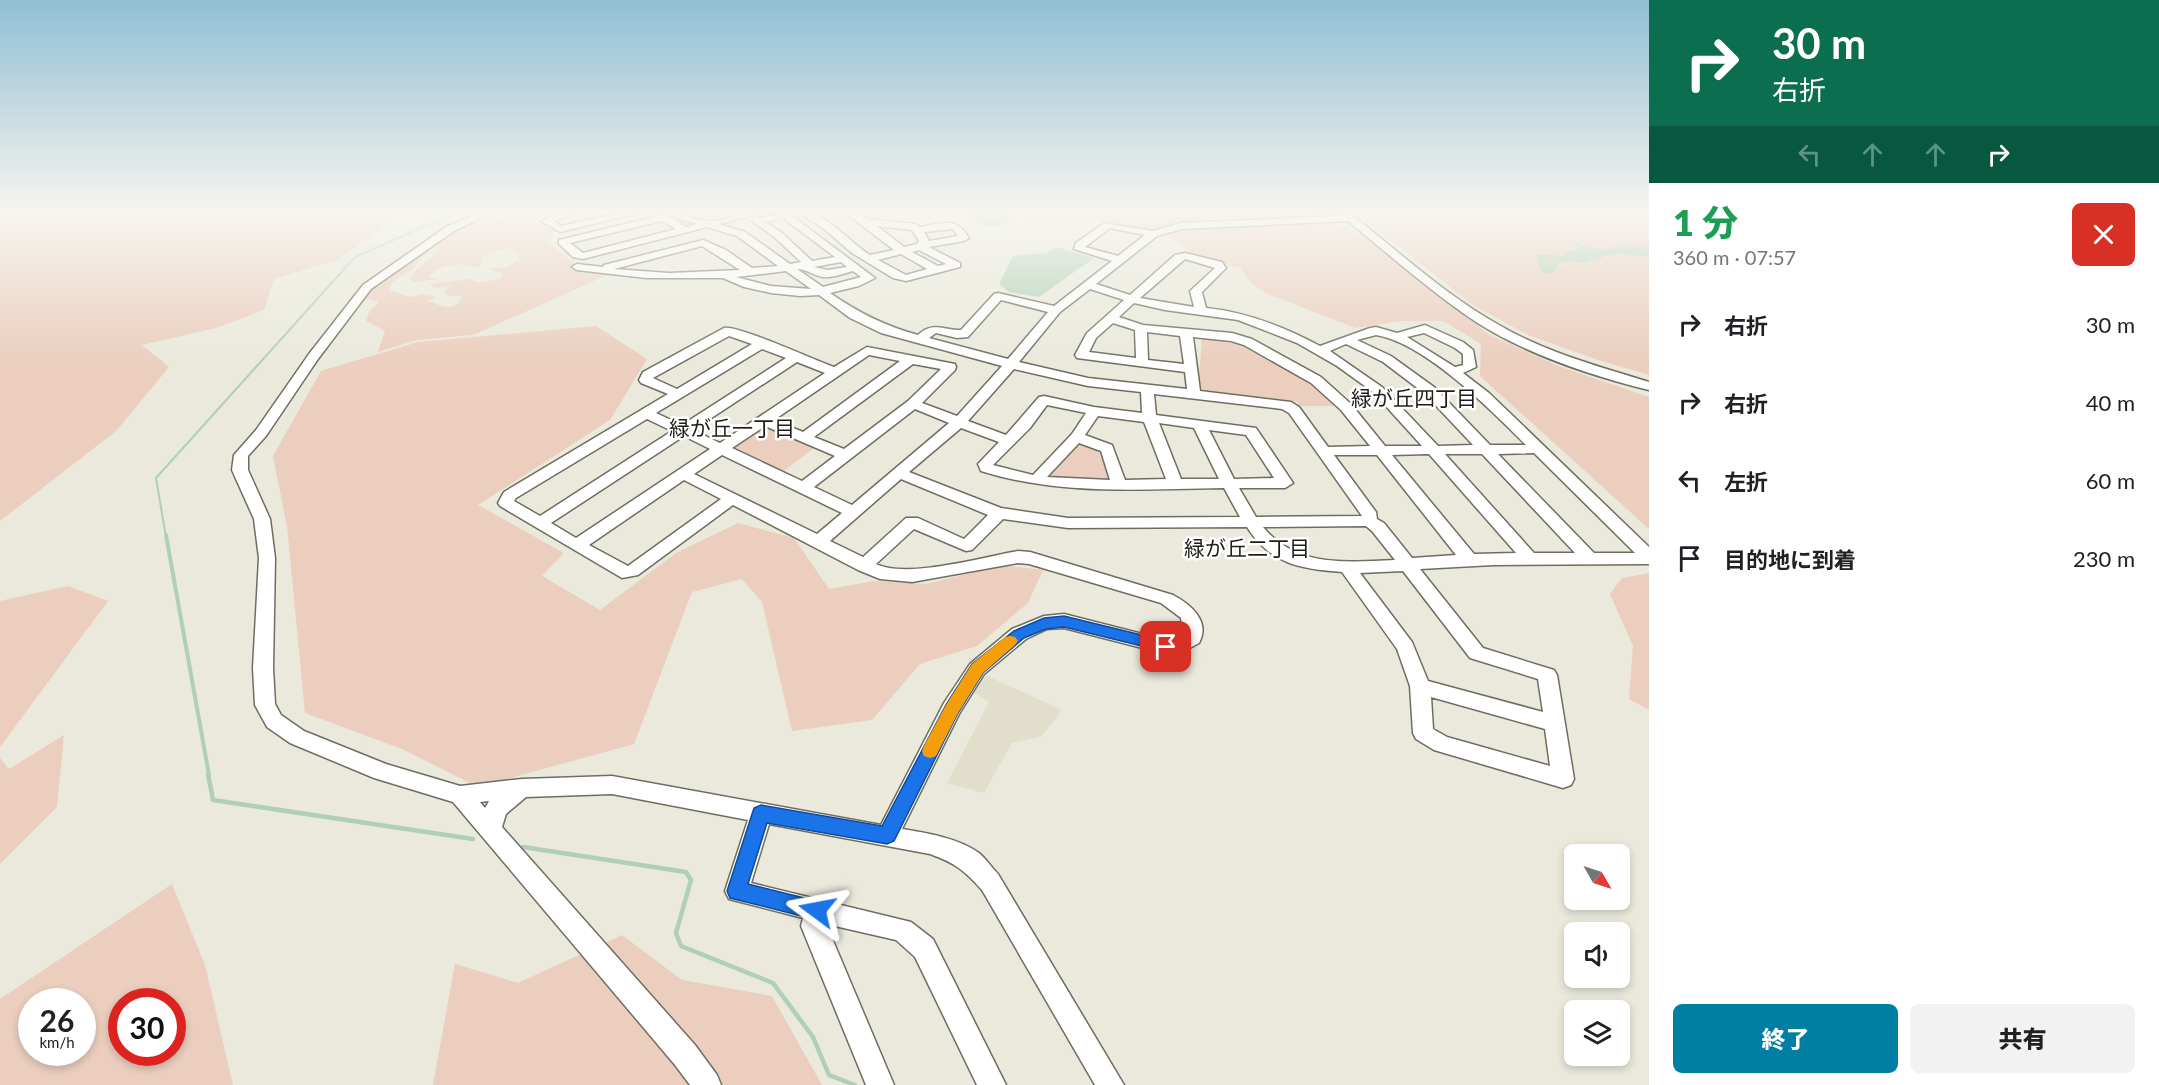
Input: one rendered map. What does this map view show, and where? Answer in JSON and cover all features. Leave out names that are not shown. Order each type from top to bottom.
[{"type":"street","points":[[402,263],[367,287],[313,357],[261,433],[241,455],[240,470],[262,519],[266,548],[263,668],[265,705],[274,721],[297,737],[382,772],[460,795],[522,788],[612,785],[887,835],[956,853],[971,861],[981,870],[1017,926],[1110,1085]]},
{"type":"street","points":[[598,270],[624,263]]},
{"type":"street","points":[[627,263],[651,275]]},
{"type":"street","points":[[661,263],[687,276]]},
{"type":"street","points":[[737,263],[748,270]]},
{"type":"street","points":[[781,263],[870,324],[920,340],[1088,382],[1286,405],[1294,410],[1370,516],[1369,521]]},
{"type":"street","points":[[577,267],[651,275],[687,276],[820,263]]},
{"type":"street","points":[[724,273],[731,279],[745,284],[800,293],[820,291],[869,278],[846,263]]},
{"type":"street","points":[[874,263],[897,276],[906,278],[956,265],[951,263]]},
{"type":"street","points":[[924,263],[938,270]]},
{"type":"street","points":[[818,543],[959,422],[986,395],[1056,310],[1117,263]]},
{"type":"street","points":[[1173,263],[1091,336],[1081,355],[1191,369]]},
{"type":"street","points":[[1201,312],[1196,291],[1221,268],[1218,264],[1212,263]]},
{"type":"street","points":[[1407,263],[1467,311],[1496,329],[1558,357],[1649,386]]},
{"type":"street","points":[[807,265],[816,274],[824,275],[854,268]]},
{"type":"street","points":[[1088,285],[1155,305],[1239,317],[1269,326],[1320,352],[1375,385],[1531,560]]},
{"type":"street","points":[[920,340],[927,331],[935,328],[964,334],[998,296],[1056,310]]},
{"type":"street","points":[[1111,318],[1141,328],[1222,335],[1248,342],[1329,390],[1346,407],[1469,560]]},
{"type":"street","points":[[1141,328],[1142,363]]},
{"type":"street","points":[[1395,337],[1425,329],[1459,345],[1469,352],[1470,367],[1455,371]]},
{"type":"street","points":[[678,394],[646,380],[648,375],[728,331],[834,372]]},
{"type":"street","points":[[1288,364],[1375,331],[1395,337],[1455,371],[1484,396],[1649,558]]},
{"type":"street","points":[[1186,332],[1194,394]]},
{"type":"street","points":[[1348,340],[1387,359],[1429,390],[1590,559]]},
{"type":"street","points":[[731,499],[632,571],[622,572],[506,503],[509,495],[763,343]]},
{"type":"street","points":[[577,545],[867,351],[950,367],[913,404],[803,489]]},
{"type":"street","points":[[540,523],[796,357]]},
{"type":"street","points":[[805,437],[911,359]]},
{"type":"street","points":[[1147,389],[1149,417],[1176,484]]},
{"type":"street","points":[[1044,400],[1094,411],[1149,417],[1251,430],[1285,483],[1076,485],[1017,478],[986,468],[985,464],[1044,400]]},
{"type":"street","points":[[913,404],[1008,441]]},
{"type":"street","points":[[1038,481],[1039,477],[1077,437],[1094,411]]},
{"type":"street","points":[[646,413],[854,512]]},
{"type":"street","points":[[763,420],[847,456]]},
{"type":"street","points":[[1199,424],[1251,523],[1276,551],[1298,562],[1346,566],[1469,560],[1649,558]]},
{"type":"street","points":[[1077,437],[1107,448],[1119,484]]},
{"type":"street","points":[[1323,451],[1538,449]]},
{"type":"street","points":[[899,473],[999,513],[1068,523],[1369,521],[1378,527],[1477,653],[1547,675],[1563,779],[1441,744],[1423,733],[1420,686],[1405,647],[1346,566]]},
{"type":"street","points":[[683,474],[880,573],[912,576],[1018,557],[1030,558],[1167,599],[1185,610],[1194,624],[1192,638],[1181,644],[1166,647],[1064,621],[1044,623],[1019,634],[977,669],[951,709],[887,835]]},
{"type":"street","points":[[864,566],[912,522],[966,546],[999,513]]},
{"type":"street","points":[[1420,686],[1555,724]]},
{"type":"street","points":[[490,832],[493,812],[500,803],[522,788]]},
{"type":"street","points":[[460,795],[685,1055],[707,1085]]},
{"type":"street","points":[[761,813],[736,891],[902,930],[924,948],[992,1085]]},
{"type":"street","points":[[817,910],[813,926],[880,1085]]},
{"type":"shaded area","points":[[0,263],[328,263],[274,279],[264,310],[216,328],[142,345],[169,367],[116,431],[0,521]]},
{"type":"shaded area","points":[[406,263],[418,263],[392,283],[389,290],[410,297],[422,294],[435,296],[433,300],[427,300],[448,307],[457,305],[462,295],[453,297],[443,293],[450,286],[435,288],[430,284],[470,279],[477,282],[500,279],[502,274],[489,268],[507,267],[514,263],[575,263],[571,269],[610,274],[473,335],[416,340],[378,352],[385,331],[366,321],[370,310],[379,302],[367,299],[353,311],[371,287]]},
{"type":"shaded area","points":[[425,263],[483,263],[477,268],[464,265],[445,266],[429,277],[439,279],[414,282],[408,278]]},
{"type":"shaded area","points":[[1010,263],[1087,263],[1039,297],[1009,292],[999,284]]},
{"type":"shaded area","points":[[1221,263],[1396,263],[1490,335],[1558,366],[1649,397],[1649,529],[1480,376],[1481,344],[1443,321],[1401,321],[1356,328],[1265,293],[1251,283],[1240,268]]},
{"type":"shaded area","points":[[1419,263],[1551,263],[1553,274],[1565,263],[1649,263],[1649,375],[1528,335],[1473,305]]},
{"type":"shaded area","points":[[1538,263],[1563,263],[1553,274],[1542,272]]},
{"type":"shaded area","points":[[596,326],[647,359],[610,420],[478,505],[564,553],[542,576],[600,610],[676,553],[738,523],[794,538],[829,589],[874,581],[926,584],[1002,565],[1043,570],[1028,603],[977,646],[920,664],[872,720],[792,731],[762,602],[742,579],[692,592],[634,744],[478,787],[402,749],[305,713],[287,526],[273,456],[321,371],[418,342]]},
{"type":"shaded area","points":[[1202,339],[1242,346],[1277,360],[1309,380],[1340,406],[1299,406],[1297,402],[1205,392],[1198,388]]},
{"type":"shaded area","points":[[762,424],[817,446],[782,472],[732,448],[731,445]]},
{"type":"shaded area","points":[[1077,442],[1102,450],[1112,482],[1044,477]]},
{"type":"shaded area","points":[[1649,573],[1649,710],[1629,699],[1633,646],[1610,594],[1622,578]]},
{"type":"shaded area","points":[[68,586],[108,601],[0,747],[0,601]]},
{"type":"shaded area","points":[[981,673],[1062,710],[1042,736],[1012,743],[984,793],[947,783],[989,702],[970,689]]},
{"type":"shaded area","points":[[64,735],[57,807],[0,864],[0,758],[9,769]]},
{"type":"shaded area","points":[[172,884],[205,965],[233,1085],[0,1085],[0,999]]},
{"type":"shaded area","points":[[622,935],[682,980],[772,996],[822,1085],[433,1085],[455,964],[518,983]]},
{"type":"waterway","points":[[166,537],[156,478],[350,263]]},
{"type":"waterway","points":[[166,535],[209,775]]},
{"type":"waterway","points":[[208,774],[213,800],[473,839]]},
{"type":"waterway","points":[[523,847],[686,872],[691,880],[676,933],[681,946],[773,983],[813,1037],[829,1075],[855,1085]]},
{"type":"slow traffic","points":[[930,751],[951,709],[977,669],[1010,641]]},
{"type":"district","name":"緑が丘四丁目","points":[[1414,397]]},
{"type":"district","name":"緑が丘一丁目","points":[[732,427]]},
{"type":"district","name":"緑が丘二丁目","points":[[1247,547]]},
{"type":"route","points":[[817,910],[736,891],[761,813],[887,835],[951,709],[977,669],[1019,634],[1044,623],[1064,621],[1166,647]]}]
